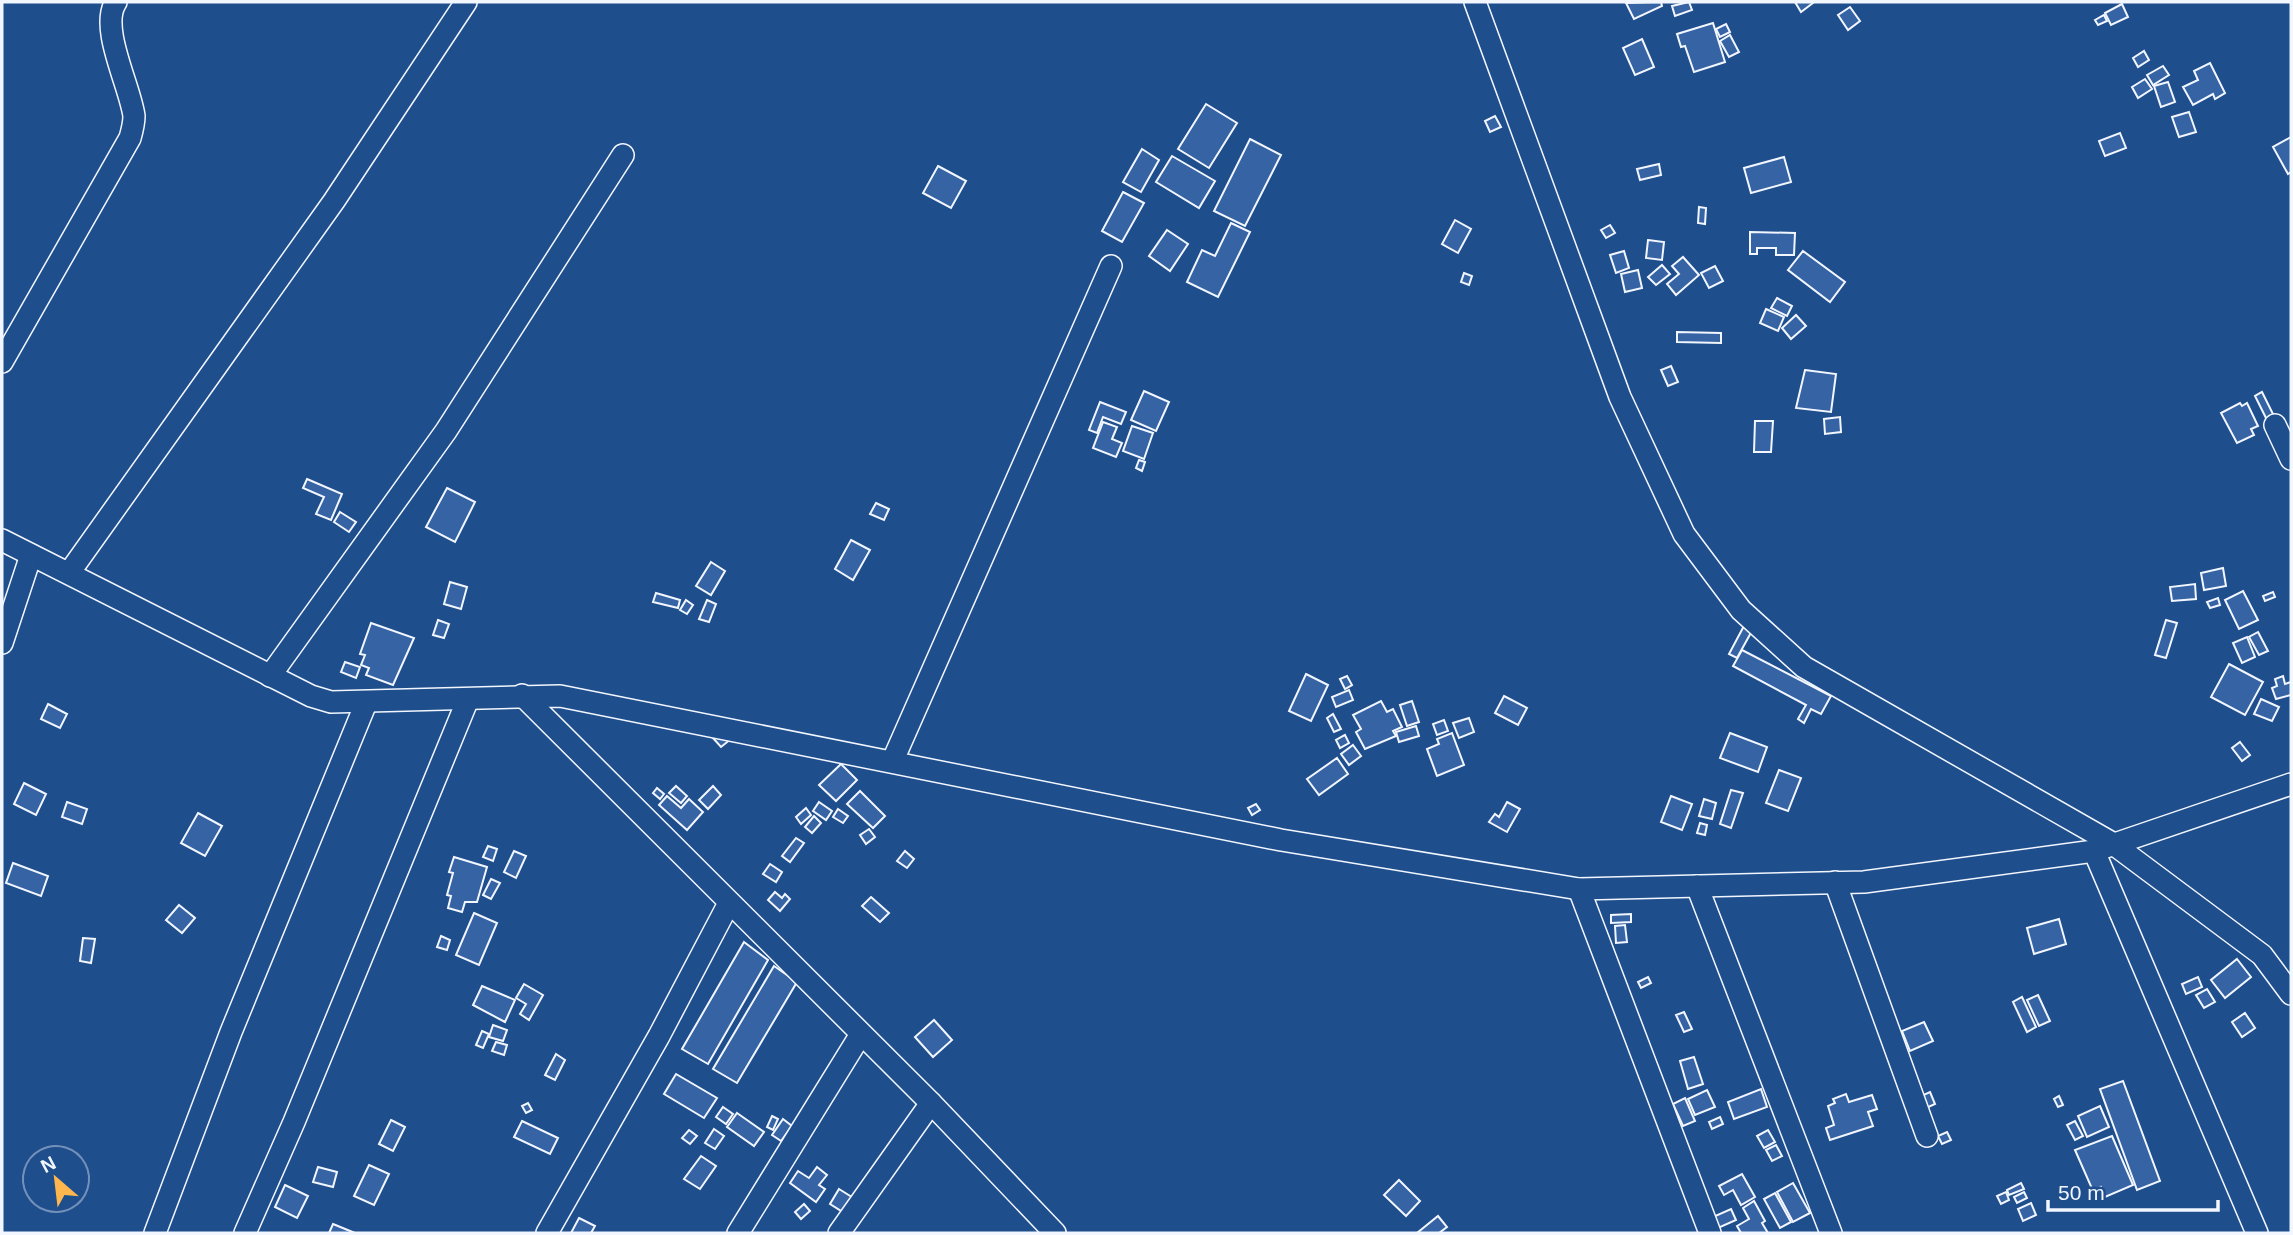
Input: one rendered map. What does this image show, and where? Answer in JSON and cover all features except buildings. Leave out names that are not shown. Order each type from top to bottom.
[{"type":"street","points":[[2,362],[130,138],[134,119],[110,25],[112,9],[116,2]]},
{"type":"street","points":[[69,573],[326,213],[466,2]]},
{"type":"street","points":[[1475,2],[1619,397],[1684,534],[1732,599],[1804,667],[2103,847],[2262,955],[2291,994]]},
{"type":"street","points":[[270,676],[446,431],[623,155]]},
{"type":"street","points":[[893,760],[1111,266]]},
{"type":"street","points":[[2275,425],[2291,458]]},
{"type":"street","points":[[2,540],[270,676],[331,702],[560,696],[893,760],[1281,840],[1579,889],[1864,881],[2103,847],[2291,784]]},
{"type":"street","points":[[2,643],[32,555]]},
{"type":"street","points":[[522,695],[931,1103],[1055,1233]]},
{"type":"street","points":[[245,1233],[294,1122],[468,699]]},
{"type":"street","points":[[155,1233],[231,1032],[366,703]]},
{"type":"street","points":[[2103,847],[2258,1233]]},
{"type":"street","points":[[1835,882],[1927,1136]]},
{"type":"street","points":[[1697,886],[1831,1233]]},
{"type":"street","points":[[1579,889],[1710,1233]]},
{"type":"street","points":[[547,1233],[659,1036],[729,903]]},
{"type":"street","points":[[738,1233],[861,1034]]},
{"type":"street","points":[[839,1233],[931,1103]]}]
